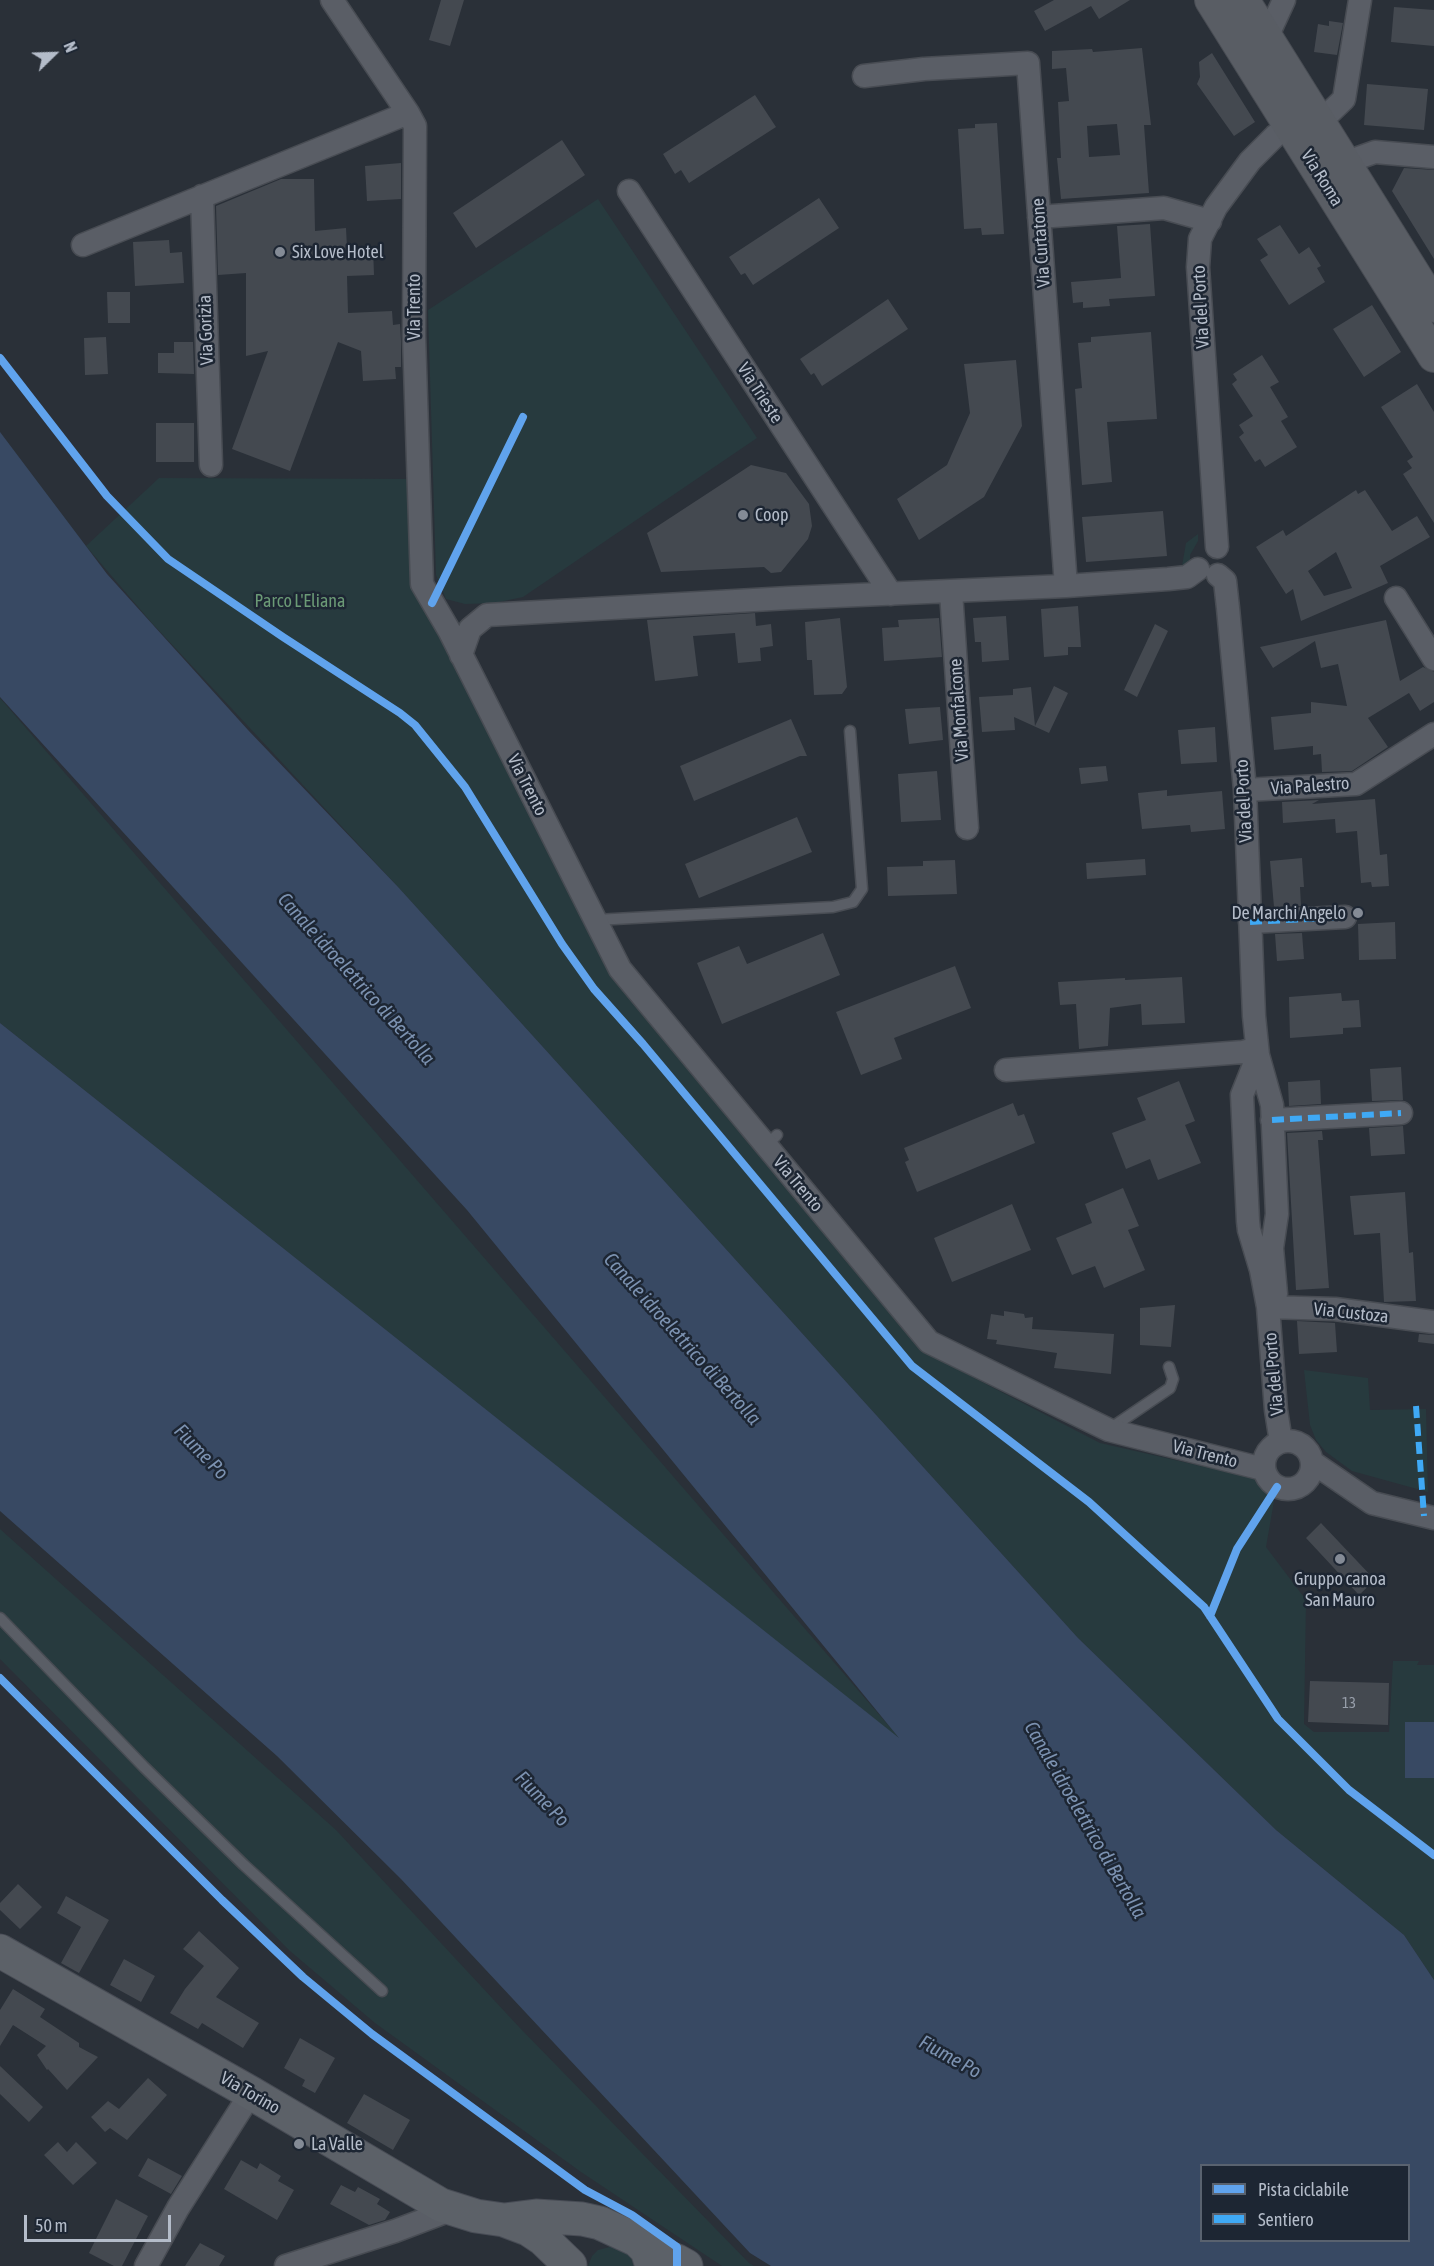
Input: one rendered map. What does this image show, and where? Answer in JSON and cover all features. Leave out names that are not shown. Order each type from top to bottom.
[{"type":"main road","name":"Via Roma","points":[[1211,0],[1254,67],[1307,120],[1344,163],[1408,255],[1434,306]]},
{"type":"main road","name":"Via Roma","points":[[1243,0],[1267,38],[1307,120],[1434,356]]},
{"type":"main road","name":"Via Torino","points":[[11,1962],[251,2093],[441,2205],[476,2216],[504,2220],[528,2229],[543,2239],[570,2266],[574,2253],[586,2240],[602,2231],[626,2233],[637,2240],[649,2258],[677,2261],[686,2266]]},
{"type":"main road","name":"Via Torino","points":[[504,2220],[536,2216],[582,2219],[600,2223],[614,2231]]},
{"type":"street","points":[[83,245],[408,113],[332,0]]},
{"type":"street","points":[[1254,67],[1284,0]]},
{"type":"street","name":"Via del Porto","points":[[1208,572],[1223,571],[1227,560],[1225,554],[1217,547],[1198,267],[1200,239],[1230,186],[1250,161],[1275,136],[1344,99],[1360,0]]},
{"type":"street","name":"Via Curtatone","points":[[864,76],[924,69],[1028,63],[1066,586]]},
{"type":"street","name":"Via Trento","points":[[408,113],[415,126],[414,336],[422,584],[461,655],[620,969],[772,1140],[837,1220],[929,1342],[1109,1430],[1263,1469]]},
{"type":"street","points":[[1344,163],[1375,152],[1434,157]]},
{"type":"street","name":"Via Trieste","points":[[629,192],[891,594]]},
{"type":"street","name":"Via Gorizia","points":[[202,196],[211,465]]},
{"type":"street","points":[[1039,217],[1164,208],[1209,221]]},
{"type":"street","points":[[461,655],[470,629],[487,615],[1066,586],[1187,577],[1208,572]]},
{"type":"street","name":"Via del Porto","points":[[1208,572],[1224,581],[1228,608],[1245,790],[1254,1016],[1258,1051],[1272,1113],[1276,1222],[1272,1248],[1276,1294],[1268,1307]]},
{"type":"street","name":"Via Monfalcone","points":[[951,592],[967,828]]},
{"type":"street","points":[[1396,598],[1434,659]]},
{"type":"street","name":"Via Palestro","points":[[1245,790],[1356,784],[1434,734]]},
{"type":"street","points":[[1250,922],[1346,917]]},
{"type":"street","points":[[1006,1070],[1258,1051]]},
{"type":"street","name":"Via del Porto","points":[[1258,1051],[1242,1095],[1248,1221],[1268,1307],[1276,1410],[1281,1442]]},
{"type":"street","points":[[1242,1103],[1253,1094],[1263,1094],[1272,1113],[1401,1113]]},
{"type":"street","points":[[1248,1221],[1260,1233],[1269,1233],[1276,1222]]},
{"type":"street","name":"Via Custoza","points":[[1268,1307],[1335,1309],[1434,1322]]},
{"type":"street","points":[[1312,1462],[1310,1476],[1305,1483],[1292,1490],[1270,1483],[1263,1469],[1265,1455],[1269,1449],[1281,1442],[1297,1443],[1304,1448],[1312,1462],[1372,1503],[1434,1518]]},
{"type":"street","points":[[146,2266],[178,2208],[251,2093]]},
{"type":"street","points":[[286,2266],[395,2231],[453,2209]]},
{"type":"lane","points":[[595,920],[833,907],[853,902],[862,889],[850,731]]},
{"type":"lane","points":[[1109,1430],[1170,1388],[1173,1379],[1168,1367]]},
{"type":"lane","points":[[0,1618],[144,1767],[244,1865],[382,1991]]},
{"type":"green space","points":[[598,199],[757,438],[523,597],[494,603],[465,604],[446,599],[436,575],[428,310]]},
{"type":"green space","name":"Parco L'Eliana","points":[[159,478],[418,479],[422,584],[620,969],[926,1353],[1100,1443],[1254,1478],[1274,1501],[1266,1547],[1306,1600],[1304,1724],[1314,1732],[1389,1732],[1393,1661],[1419,1661],[1417,1665],[1434,1665],[1434,1980],[1404,1935],[1276,1830],[1078,1638],[399,888],[151,622],[86,546]]},
{"type":"green space","points":[[1198,534],[1198,541],[1190,555],[1190,566],[1183,570],[1186,543]]},
{"type":"green space","points":[[0,698],[902,1741],[0,1023]]},
{"type":"green space","points":[[1304,1370],[1368,1378],[1370,1410],[1426,1409],[1428,1492],[1352,1471],[1326,1452],[1316,1440],[1310,1425]]},
{"type":"green space","points":[[0,1529],[336,1830],[519,2027],[754,2266],[722,2266],[581,2172],[375,2023],[290,1951],[0,1659]]},
{"type":"green space","points":[[614,2246],[630,2253],[637,2266],[588,2266],[592,2256],[598,2250]]},
{"type":"water","points":[[0,432],[107,574],[248,730],[399,888],[1078,1638],[1276,1830],[1404,1935],[1434,1980],[1434,2266],[771,2266],[750,2253],[401,1879],[277,1756],[0,1511],[0,1023],[899,1738],[467,1210],[0,697]]},
{"type":"water","points":[[1405,1722],[1434,1722],[1434,1778],[1405,1778]]},
{"type":"building","points":[[441,0],[464,0],[450,46],[429,40]]},
{"type":"building","points":[[1054,0],[1130,0],[1099,19],[1091,6],[1045,31],[1034,11]]},
{"type":"building","points":[[1394,7],[1434,10],[1434,46],[1391,42]]},
{"type":"building","points":[[1329,21],[1343,23],[1337,55],[1314,52],[1318,24],[1329,26]]},
{"type":"building","points":[[1142,48],[1151,125],[1144,125],[1149,193],[1061,199],[1057,158],[1061,158],[1058,102],[1069,101],[1066,68],[1052,69],[1052,51],[1092,49],[1093,52]],"holes":[[[1117,124],[1120,155],[1089,157],[1087,126]]]},
{"type":"building","points":[[1212,53],[1255,122],[1234,136],[1197,84],[1200,77],[1199,62]]},
{"type":"building","points":[[1367,84],[1428,89],[1424,130],[1364,125]]},
{"type":"building","points":[[755,95],[776,127],[689,183],[681,170],[675,174],[663,154]]},
{"type":"building","points":[[997,123],[1004,234],[982,235],[981,228],[964,229],[958,129],[975,128],[975,124]]},
{"type":"building","points":[[562,140],[585,175],[476,248],[453,213]]},
{"type":"building","points":[[401,163],[401,199],[367,201],[365,166]]},
{"type":"building","points":[[1404,168],[1434,170],[1434,259],[1392,191]]},
{"type":"building","points":[[281,179],[314,179],[315,231],[346,228],[347,248],[373,247],[374,275],[347,276],[348,313],[392,311],[393,325],[400,324],[401,341],[401,367],[395,367],[396,379],[363,381],[361,351],[338,342],[290,471],[232,449],[268,351],[246,356],[246,273],[218,275],[216,206]]},
{"type":"building","points":[[819,198],[839,228],[753,285],[745,273],[741,275],[729,257]]},
{"type":"building","points":[[1150,224],[1155,296],[1109,299],[1110,306],[1083,308],[1083,302],[1073,303],[1071,282],[1121,278],[1117,226]]},
{"type":"building","points":[[1280,225],[1299,254],[1309,247],[1321,266],[1317,268],[1325,282],[1289,305],[1260,260],[1268,255],[1257,239]]},
{"type":"building","points":[[169,240],[170,253],[182,252],[184,283],[135,286],[133,242]]},
{"type":"building","points":[[107,292],[130,292],[130,323],[108,323]]},
{"type":"building","points":[[888,299],[908,329],[822,386],[814,373],[811,375],[800,359]]},
{"type":"building","points":[[1372,305],[1401,352],[1364,377],[1333,329]]},
{"type":"building","points":[[1151,332],[1157,419],[1107,422],[1112,482],[1082,485],[1075,389],[1082,388],[1078,343],[1091,342],[1091,337]]},
{"type":"building","points":[[106,337],[108,374],[85,375],[84,338]]},
{"type":"building","points":[[174,342],[193,342],[194,374],[158,373],[158,353],[174,353]]},
{"type":"building","points":[[1262,355],[1279,382],[1270,387],[1288,417],[1281,421],[1297,447],[1265,467],[1260,459],[1255,462],[1239,437],[1244,433],[1239,425],[1253,416],[1232,384],[1237,380],[1233,374]]},
{"type":"building","points":[[1016,360],[1022,426],[984,497],[919,540],[897,499],[947,465],[970,413],[964,364]]},
{"type":"building","points":[[1417,384],[1434,412],[1434,523],[1403,474],[1412,468],[1407,461],[1413,457],[1381,407]]},
{"type":"building","points":[[156,423],[194,423],[194,462],[156,462]]},
{"type":"building","name":"Coop","points":[[751,465],[786,473],[809,504],[812,526],[808,539],[781,572],[771,573],[764,567],[661,572],[647,533]]},
{"type":"building","points":[[1356,490],[1358,494],[1365,490],[1392,531],[1417,516],[1430,537],[1380,566],[1388,583],[1301,621],[1293,589],[1286,594],[1256,547],[1283,530],[1286,536]],"holes":[[[1336,552],[1352,588],[1324,596],[1308,571]]]},
{"type":"building","points":[[1163,511],[1167,556],[1086,562],[1082,517]]},
{"type":"building","points":[[1078,606],[1081,647],[1068,647],[1068,655],[1044,657],[1041,609]]},
{"type":"building","points":[[755,613],[756,626],[771,624],[773,646],[760,648],[761,661],[738,663],[735,633],[693,636],[698,676],[655,681],[647,620]]},
{"type":"building","points":[[1006,616],[1009,660],[982,662],[981,642],[975,642],[973,618]]},
{"type":"building","points":[[840,618],[847,687],[842,694],[814,695],[812,660],[807,660],[805,622]]},
{"type":"building","points":[[939,618],[942,657],[884,661],[882,628],[899,627],[898,620]]},
{"type":"building","points":[[1386,620],[1400,681],[1423,667],[1434,672],[1434,702],[1420,711],[1409,693],[1368,718],[1388,747],[1352,771],[1322,772],[1321,754],[1313,755],[1313,746],[1274,750],[1271,717],[1311,713],[1311,702],[1347,706],[1338,664],[1321,668],[1315,641],[1273,668],[1260,647]]},
{"type":"building","points":[[1155,624],[1168,631],[1137,697],[1124,690]]},
{"type":"building","points":[[1054,686],[1068,693],[1049,733],[1014,717],[1015,730],[982,732],[979,697],[1013,695],[1013,689],[1031,687],[1035,726]]},
{"type":"building","points":[[940,707],[943,740],[909,744],[905,709]]},
{"type":"building","points":[[791,719],[807,756],[800,756],[694,801],[680,766]]},
{"type":"building","points":[[1215,727],[1217,762],[1181,764],[1178,730]]},
{"type":"building","points":[[1106,766],[1108,781],[1081,784],[1079,768]]},
{"type":"building","points":[[937,771],[941,820],[901,822],[898,774]]},
{"type":"building","points":[[1167,790],[1167,796],[1222,791],[1225,829],[1191,832],[1190,825],[1142,829],[1138,793]]},
{"type":"building","points":[[1375,799],[1380,855],[1387,854],[1389,886],[1372,887],[1371,882],[1361,883],[1357,831],[1336,833],[1335,819],[1283,823],[1282,802],[1319,800],[1312,804]]},
{"type":"building","points":[[797,817],[812,852],[699,898],[685,864]]},
{"type":"building","points":[[1302,858],[1304,887],[1300,887],[1301,906],[1274,907],[1270,861]]},
{"type":"building","points":[[1145,859],[1146,875],[1087,879],[1086,863]]},
{"type":"building","points":[[955,860],[957,894],[888,896],[887,867],[923,866],[923,861]]},
{"type":"building","points":[[1395,922],[1396,959],[1359,960],[1358,924]]},
{"type":"building","points":[[823,933],[840,975],[722,1024],[697,963],[739,946],[747,964]]},
{"type":"building","points":[[1302,933],[1304,959],[1277,961],[1275,934]]},
{"type":"building","points":[[955,966],[971,1008],[894,1038],[902,1059],[861,1075],[836,1012]]},
{"type":"building","points":[[1182,977],[1185,1023],[1142,1025],[1141,1004],[1110,1008],[1108,1046],[1079,1049],[1076,1004],[1060,1005],[1058,982]]},
{"type":"building","points":[[1341,993],[1342,1001],[1359,1000],[1361,1027],[1343,1028],[1343,1034],[1290,1038],[1289,997]]},
{"type":"building","points":[[1401,1067],[1403,1100],[1372,1101],[1370,1069]]},
{"type":"building","points":[[1320,1080],[1321,1104],[1289,1106],[1288,1082]]},
{"type":"building","points":[[1179,1081],[1195,1121],[1185,1125],[1201,1163],[1158,1180],[1150,1159],[1126,1169],[1112,1133],[1146,1120],[1137,1098]]},
{"type":"building","points":[[1013,1103],[1018,1116],[1024,1114],[1035,1143],[917,1192],[905,1162],[909,1160],[904,1148]]},
{"type":"building","points":[[1403,1126],[1405,1154],[1371,1156],[1369,1128]]},
{"type":"building","points":[[1322,1131],[1323,1140],[1318,1140],[1329,1288],[1296,1290],[1287,1133]]},
{"type":"building","points":[[1123,1188],[1139,1226],[1128,1230],[1145,1270],[1104,1288],[1095,1266],[1072,1275],[1056,1238],[1092,1223],[1085,1204]]},
{"type":"building","points":[[1405,1192],[1409,1253],[1413,1252],[1416,1301],[1384,1302],[1380,1233],[1354,1235],[1350,1196]]},
{"type":"building","points":[[1012,1204],[1031,1250],[952,1282],[934,1238]]},
{"type":"building","points":[[1175,1305],[1171,1347],[1140,1345],[1140,1308]]},
{"type":"building","points":[[1004,1311],[1024,1314],[1025,1318],[1033,1317],[1032,1329],[1114,1334],[1111,1374],[1054,1368],[1057,1353],[996,1344],[997,1340],[987,1339],[991,1314],[1004,1316]]},
{"type":"building","points":[[1297,1321],[1335,1323],[1337,1352],[1299,1354]]},
{"type":"building","points":[[1419,1334],[1434,1335],[1434,1344],[1418,1342]]},
{"type":"building","name":"Gruppo canoa San Mauro","points":[[1321,1523],[1375,1580],[1359,1595],[1306,1538]]},
{"type":"building","points":[[1310,1681],[1389,1683],[1388,1725],[1308,1722]]},
{"type":"building","points":[[18,1884],[42,1907],[20,1929],[0,1910],[0,1903]]},
{"type":"building","points":[[66,1896],[109,1920],[79,1973],[61,1963],[81,1927],[57,1913]]},
{"type":"building","points":[[199,1931],[239,1968],[216,1997],[259,2023],[243,2048],[202,2023],[198,2029],[170,2013],[185,1989],[204,1966],[183,1949]]},
{"type":"building","points":[[124,1959],[155,1976],[141,2002],[110,1985]]},
{"type":"building","points":[[13,1989],[45,2009],[40,2017],[79,2043],[79,2047],[98,2057],[67,2090],[47,2070],[37,2055],[46,2046],[13,2025],[0,2046],[0,2010]]},
{"type":"building","points":[[300,2038],[335,2058],[315,2093],[302,2086],[305,2080],[284,2068]]},
{"type":"building","points":[[0,2066],[43,2107],[29,2122],[0,2094]]},
{"type":"building","points":[[148,2078],[167,2095],[127,2140],[110,2128],[105,2132],[91,2117],[108,2101],[119,2109]]},
{"type":"building","points":[[364,2094],[410,2120],[393,2150],[347,2123]]},
{"type":"building","points":[[58,2142],[67,2152],[76,2142],[97,2163],[73,2185],[44,2155]]},
{"type":"building","points":[[148,2158],[182,2176],[171,2194],[138,2176]]},
{"type":"building","points":[[241,2160],[257,2169],[260,2163],[281,2176],[278,2181],[294,2190],[277,2220],[224,2189]]},
{"type":"building","points":[[341,2185],[355,2192],[358,2187],[380,2199],[377,2204],[390,2212],[385,2220],[369,2225],[330,2204]]},
{"type":"building","points":[[116,2199],[148,2216],[122,2266],[114,2266],[89,2253]]},
{"type":"building","points":[[200,2243],[225,2256],[219,2266],[185,2266]]},
{"type":"marked path","points":[[1250,922],[1345,917]]},
{"type":"marked path","points":[[1272,1120],[1401,1113]]},
{"type":"marked path","points":[[1416,1406],[1424,1516]]},
{"type":"cycle path","points":[[0,358],[107,496],[168,559],[415,725],[465,787],[562,944],[594,989],[643,1044],[912,1366],[1089,1502],[1204,1607],[1278,1719],[1349,1790],[1434,1855]]},
{"type":"cycle path","points":[[432,603],[523,417]]},
{"type":"cycle path","points":[[1210,1616],[1237,1549],[1277,1487]]},
{"type":"cycle path","points":[[0,1678],[222,1900],[303,1977],[372,2034],[585,2190],[632,2215],[677,2247],[677,2266]]},
{"type":"place","name":"Six Love Hotel","points":[[280,252]]},
{"type":"place","name":"Coop","points":[[743,515]]},
{"type":"place","name":"De Marchi Angelo","points":[[1358,913]]},
{"type":"place","name":"Gruppo canoa San Mauro","points":[[1340,1559]]},
{"type":"place","name":"La Valle","points":[[299,2144]]},
{"type":"water label","name":"Canale idroelettrico di Bertolla","points":[[356,979]]},
{"type":"water label","name":"Canale idroelettrico di Bertolla","points":[[682,1339]]},
{"type":"water label","name":"Fiume Po","points":[[201,1452]]},
{"type":"water label","name":"Fiume Po","points":[[542,1799]]},
{"type":"water label","name":"Canale idroelettrico di Bertolla","points":[[1085,1820]]},
{"type":"water label","name":"Fiume Po","points":[[950,2057]]}]
